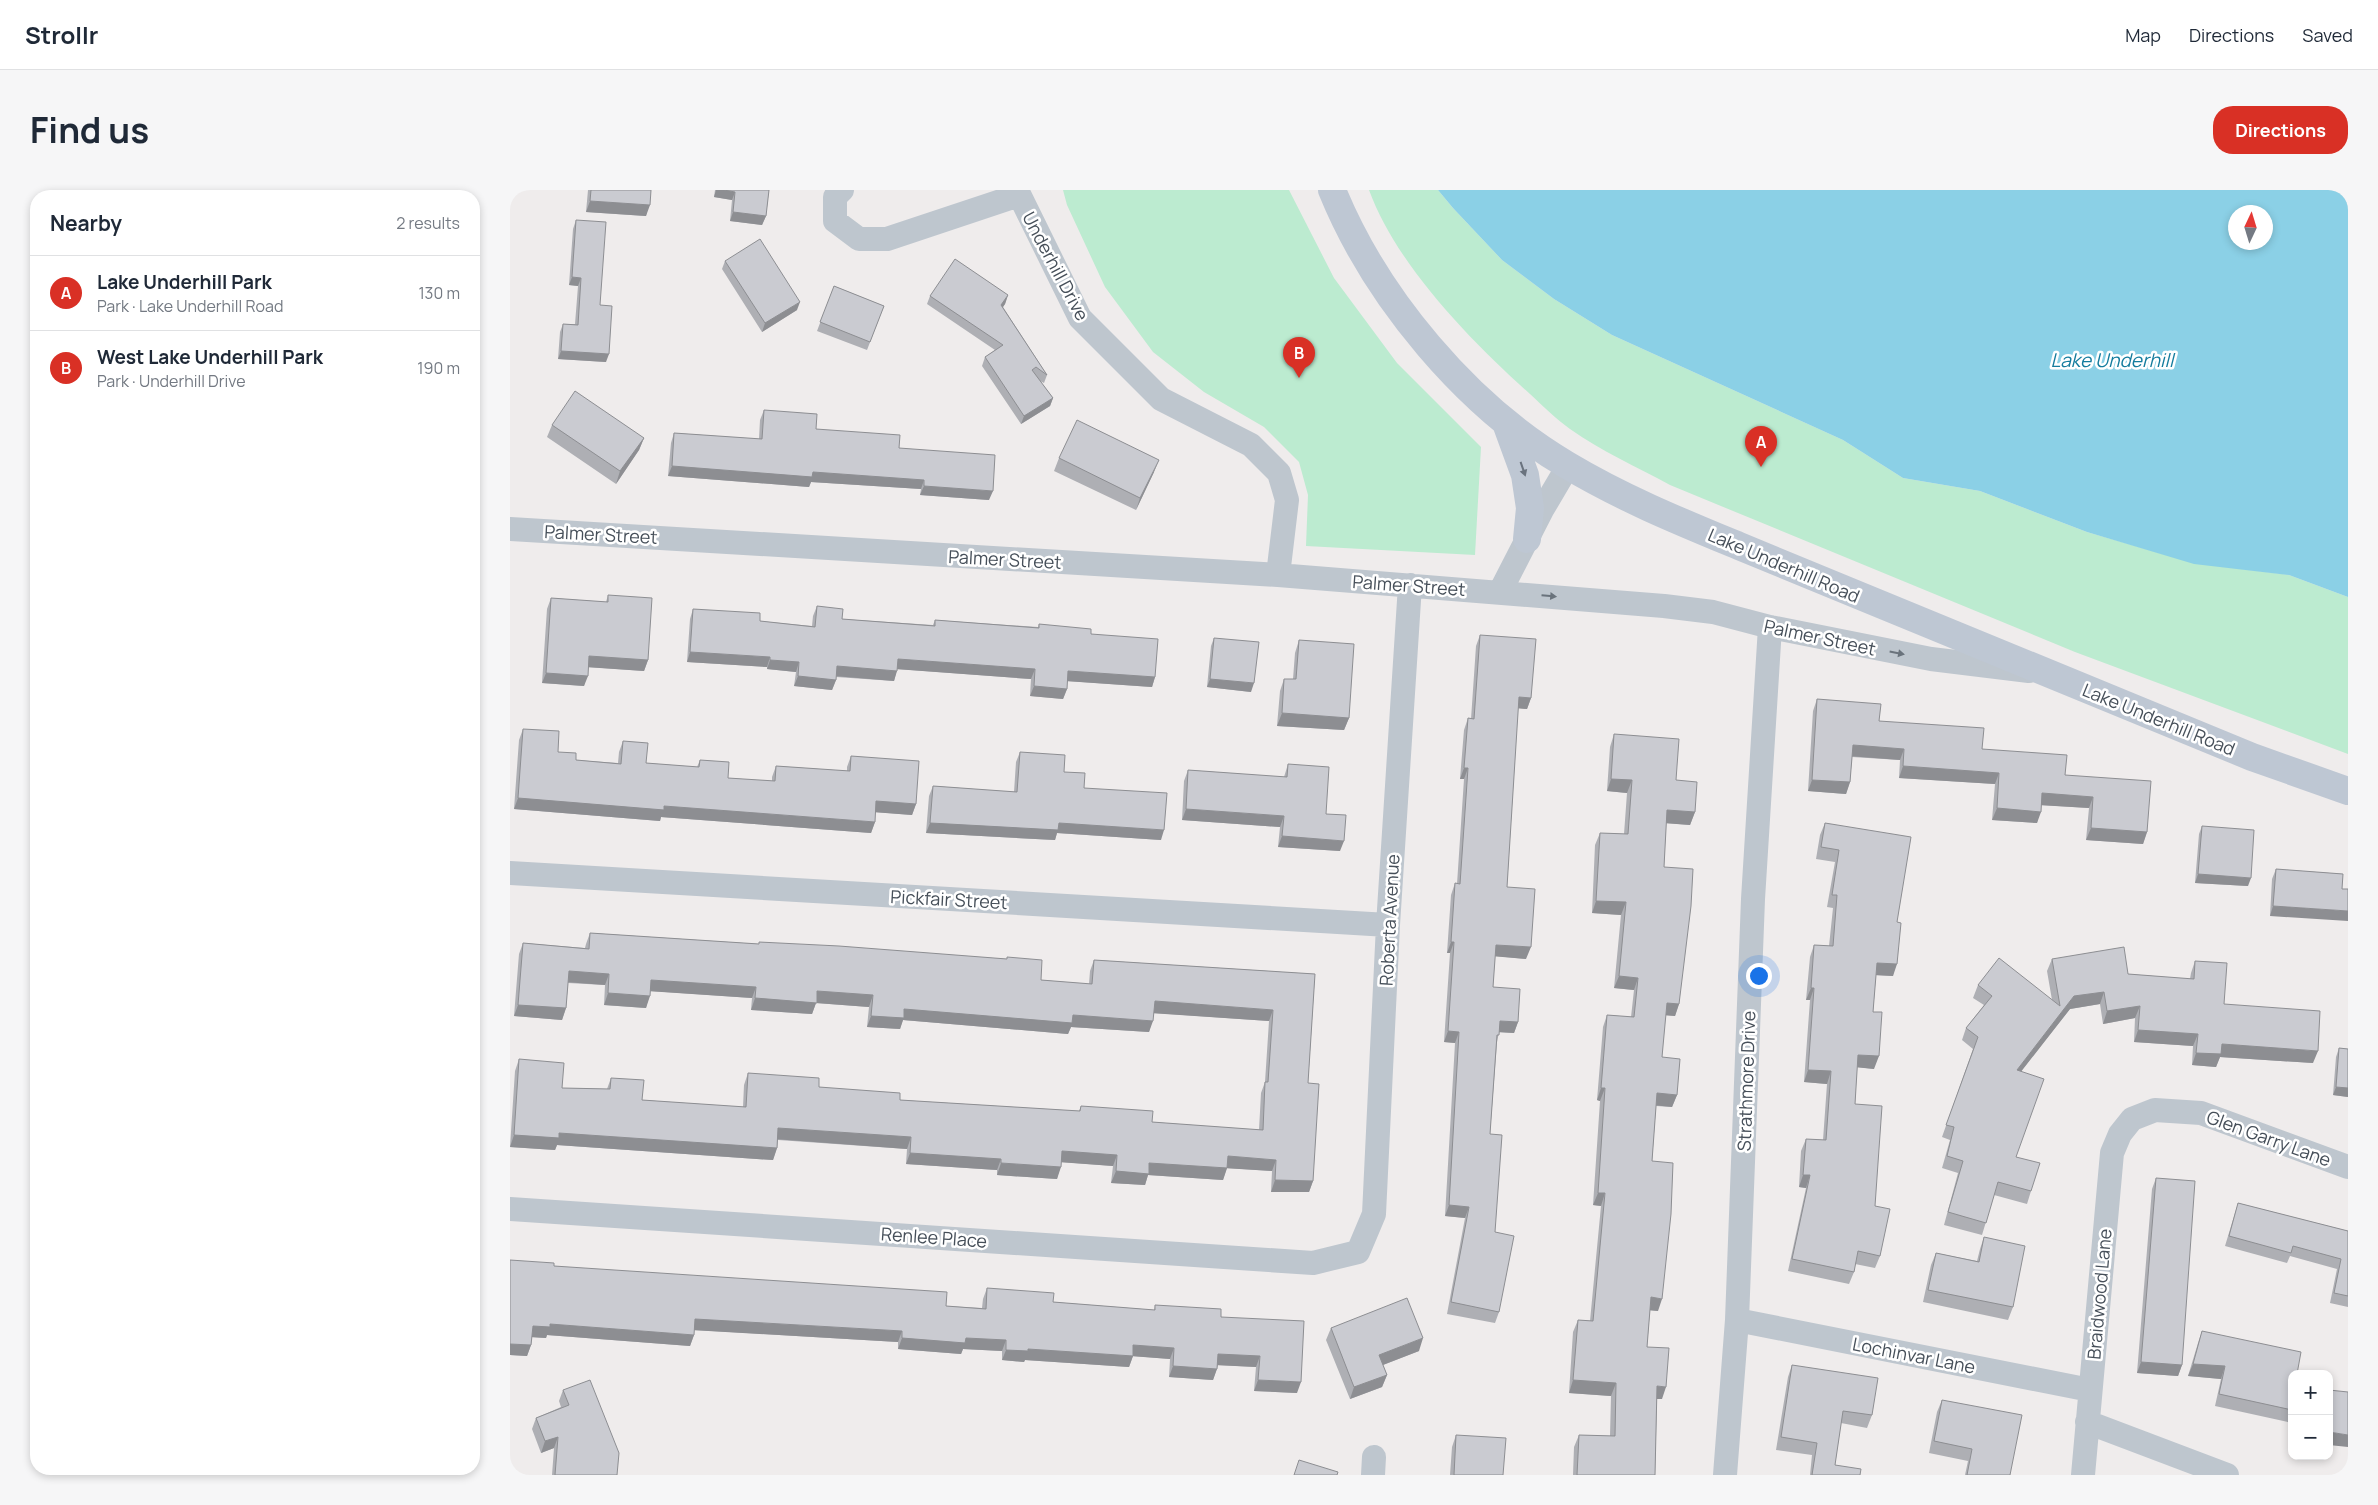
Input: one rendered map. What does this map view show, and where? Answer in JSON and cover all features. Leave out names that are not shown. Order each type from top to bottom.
[{"type":"main road","name":"Lake Underhill Road","points":[[1332,190],[1356,243],[1406,317],[1472,392],[1506,424],[1568,466],[1661,513],[2252,757],[2348,791]]},
{"type":"main road","points":[[1506,424],[1525,475],[1530,508],[1527,539]]},
{"type":"street","points":[[842,190],[835,197],[835,221],[858,239],[887,239],[1018,192]]},
{"type":"street","name":"Underhill Drive","points":[[1018,192],[1080,318],[1161,399],[1251,445],[1279,473],[1287,500],[1278,575]]},
{"type":"street","points":[[1500,592],[1568,466]]},
{"type":"street","name":"Palmer Street","points":[[510,529],[1278,575],[1500,592],[1713,612],[1770,627],[1931,659],[2050,674]]},
{"type":"street","name":"Roberta Avenue","points":[[1358,1252],[1374,1214],[1388,925],[1410,585]]},
{"type":"street","name":"Strathmore Drive","points":[[1725,1475],[1737,1320],[1753,899],[1770,627]]},
{"type":"street","name":"Pickfair Street","points":[[510,872],[1388,925]]},
{"type":"street","name":"Glen Garry Lane","points":[[2132,1119],[2155,1110],[2202,1113],[2348,1167]]},
{"type":"street","name":"Braidwood Lane","points":[[2083,1475],[2112,1153],[2120,1134],[2132,1119]]},
{"type":"street","name":"Renlee Place","points":[[510,1209],[1314,1263],[1358,1252]]},
{"type":"street","name":"Lochinvar Lane","points":[[1737,1320],[2090,1390]]},
{"type":"street","points":[[2087,1422],[2227,1475]]},
{"type":"green space","points":[[1063,190],[1289,190],[1334,278],[1397,363],[1481,447],[1475,555],[1306,546],[1308,495],[1299,462],[1264,427],[1204,392],[1153,352],[1105,287],[1067,205]]},
{"type":"green space","points":[[1369,190],[1438,190],[1502,260],[1554,299],[1612,335],[1843,440],[1903,478],[1980,491],[2087,532],[2194,563],[2289,575],[2348,597],[2348,754],[2075,652],[1670,485],[1594,444],[1570,429],[1545,408],[1484,350],[1438,301],[1398,246]]},
{"type":"water","name":"Lake Underhill","points":[[1438,190],[2348,190],[2348,597],[2289,575],[2194,564],[2087,532],[1980,491],[1903,478],[1843,440],[1612,335],[1554,299],[1502,260]]},
{"type":"building","points":[[591,190],[651,190],[650,205],[590,201]]},
{"type":"building","points":[[724,190],[769,190],[766,216],[733,212],[735,192]]},
{"type":"building","points":[[576,220],[606,222],[600,305],[612,306],[609,354],[561,351],[563,324],[578,325],[581,278],[572,277]]},
{"type":"building","points":[[760,239],[800,302],[765,323],[725,261]]},
{"type":"building","points":[[955,259],[1008,295],[1001,305],[1047,375],[1036,367],[1032,370],[1053,398],[1024,416],[985,357],[1003,345],[930,296]]},
{"type":"building","points":[[834,286],[884,306],[870,342],[820,322]]},
{"type":"building","points":[[575,391],[644,438],[620,471],[552,425]]},
{"type":"building","points":[[764,410],[817,414],[816,429],[900,435],[899,448],[995,455],[993,491],[924,486],[924,480],[813,472],[812,477],[672,466],[674,433],[762,439]]},
{"type":"building","points":[[1077,420],[1159,460],[1140,498],[1059,458]]},
{"type":"building","points":[[608,595],[652,598],[648,660],[589,656],[588,676],[546,673],[551,598],[608,602]]},
{"type":"building","points":[[817,606],[843,609],[842,619],[935,626],[935,620],[1039,628],[1039,624],[1091,629],[1091,634],[1158,639],[1155,677],[1068,671],[1067,689],[1034,686],[1035,669],[898,659],[897,671],[837,666],[836,680],[798,676],[799,662],[770,660],[770,657],[690,652],[693,609],[760,613],[760,621],[815,627]]},
{"type":"building","points":[[1480,635],[1536,639],[1531,698],[1519,697],[1507,887],[1535,889],[1531,947],[1496,945],[1493,987],[1520,989],[1518,1022],[1500,1021],[1499,1035],[1497,1035],[1490,1134],[1502,1135],[1495,1232],[1514,1236],[1499,1312],[1451,1302],[1469,1207],[1449,1205],[1459,1032],[1448,1031],[1454,942],[1451,942],[1455,883],[1460,884],[1468,768],[1464,768],[1468,718],[1474,719]]},
{"type":"building","points":[[1214,638],[1259,642],[1254,683],[1210,679]]},
{"type":"building","points":[[1299,640],[1354,644],[1349,718],[1282,713],[1284,679],[1296,679]]},
{"type":"building","points":[[1817,699],[1881,704],[1879,721],[1984,728],[1982,749],[2067,755],[2065,775],[2151,781],[2147,832],[2091,828],[2093,797],[2042,793],[2041,812],[1997,808],[1999,773],[1903,766],[1904,749],[1853,745],[1850,782],[1812,780]]},
{"type":"building","points":[[523,729],[559,731],[558,752],[576,753],[576,760],[621,764],[623,741],[648,743],[646,763],[699,767],[700,760],[729,762],[728,778],[775,781],[776,766],[850,771],[851,756],[919,761],[916,804],[876,801],[875,822],[664,806],[664,810],[518,798]]},
{"type":"building","points":[[1614,734],[1679,739],[1676,780],[1697,782],[1695,812],[1667,810],[1664,867],[1693,869],[1691,906],[1679,1004],[1667,1003],[1662,1057],[1680,1059],[1677,1095],[1657,1093],[1652,1161],[1673,1163],[1671,1214],[1662,1299],[1651,1297],[1647,1347],[1669,1348],[1666,1387],[1657,1386],[1655,1475],[1577,1475],[1579,1435],[1615,1436],[1616,1383],[1573,1380],[1578,1320],[1593,1321],[1605,1193],[1598,1193],[1605,1088],[1601,1088],[1607,1015],[1634,1017],[1638,978],[1619,976],[1626,902],[1596,901],[1600,833],[1628,834],[1632,780],[1611,779]]},
{"type":"building","points":[[1020,752],[1065,755],[1064,772],[1085,773],[1084,788],[1167,793],[1164,830],[1059,823],[1058,830],[930,823],[933,786],[1017,792]]},
{"type":"building","points":[[1288,764],[1329,767],[1326,814],[1346,815],[1344,841],[1282,836],[1284,816],[1186,809],[1188,770],[1287,777]]},
{"type":"building","points":[[1825,823],[1911,837],[1897,922],[1901,923],[1897,964],[1877,963],[1873,1012],[1882,1012],[1879,1056],[1858,1055],[1855,1104],[1882,1106],[1875,1206],[1890,1209],[1880,1256],[1858,1251],[1854,1272],[1792,1259],[1810,1175],[1803,1175],[1806,1139],[1826,1140],[1831,1071],[1808,1070],[1814,988],[1811,988],[1814,945],[1833,946],[1837,895],[1832,895],[1839,850],[1821,847]]},
{"type":"building","points":[[2202,826],[2254,830],[2251,878],[2198,874]]},
{"type":"building","points":[[2276,869],[2343,874],[2342,889],[2348,889],[2348,911],[2273,906]]},
{"type":"building","points":[[590,933],[759,944],[759,942],[839,946],[1042,960],[1041,980],[1092,984],[1094,960],[1315,974],[1308,1083],[1319,1084],[1313,1181],[1275,1180],[1276,1160],[1228,1156],[1227,1168],[1149,1163],[1149,1174],[1116,1171],[1117,1155],[1062,1151],[1061,1167],[1001,1163],[1001,1159],[910,1153],[911,1137],[778,1128],[777,1148],[559,1133],[559,1138],[514,1135],[519,1059],[564,1063],[562,1088],[610,1089],[611,1078],[644,1080],[642,1100],[746,1107],[748,1073],[819,1078],[819,1087],[900,1093],[900,1100],[1080,1111],[1081,1106],[1153,1111],[1152,1122],[1263,1130],[1265,1082],[1268,1082],[1273,1010],[1155,1001],[1153,1021],[1073,1015],[1072,1023],[904,1009],[904,1018],[871,1016],[873,995],[817,991],[817,1003],[755,998],[756,987],[651,980],[650,996],[608,993],[609,974],[569,971],[566,1008],[518,1005],[523,943],[589,949]]},
{"type":"building","points":[[2124,947],[2128,974],[2194,979],[2195,961],[2227,963],[2224,1004],[2320,1011],[2318,1051],[2222,1044],[2221,1054],[2196,1053],[2198,1034],[2138,1030],[2140,1006],[2107,1011],[2104,992],[2074,996],[2017,1070],[2044,1079],[2016,1157],[2040,1163],[2031,1191],[1998,1182],[1986,1223],[1948,1212],[1963,1161],[1947,1156],[1954,1127],[1946,1125],[1978,1037],[1966,1028],[1992,996],[1978,985],[1999,958],[2060,1006],[2052,959]]},
{"type":"building","points":[[2339,1048],[2348,1049],[2348,1088],[2336,1087]]},
{"type":"building","points":[[2156,1178],[2195,1181],[2182,1365],[2141,1362]]},
{"type":"building","points":[[2238,1203],[2348,1231],[2348,1296],[2334,1293],[2341,1259],[2293,1246],[2291,1253],[2229,1236]]},
{"type":"building","points":[[1984,1237],[2025,1246],[2013,1307],[1928,1290],[1936,1253],[1979,1262]]},
{"type":"building","points":[[510,1260],[554,1263],[554,1266],[947,1292],[946,1306],[986,1309],[987,1288],[1054,1293],[1053,1302],[1155,1310],[1155,1305],[1221,1309],[1221,1317],[1304,1321],[1301,1382],[1258,1380],[1260,1356],[1218,1354],[1217,1369],[1173,1366],[1174,1348],[1133,1345],[1133,1356],[1028,1349],[1028,1351],[1006,1350],[1006,1340],[966,1338],[965,1343],[902,1338],[902,1331],[695,1319],[694,1335],[550,1324],[550,1327],[533,1326],[531,1345],[510,1344]]},
{"type":"building","points":[[1407,1298],[1423,1338],[1379,1355],[1387,1375],[1354,1387],[1331,1328]]},
{"type":"building","points":[[2202,1331],[2301,1352],[2298,1370],[2288,1370],[2288,1409],[2219,1394],[2225,1366],[2193,1364]]},
{"type":"building","points":[[1792,1365],[1878,1378],[1872,1415],[1843,1411],[1835,1465],[1861,1469],[1860,1475],[1812,1475],[1817,1443],[1781,1437]]},
{"type":"building","points":[[590,1380],[619,1453],[617,1475],[555,1475],[558,1437],[545,1441],[536,1418],[569,1405],[563,1390]]},
{"type":"building","points":[[2333,1390],[2348,1392],[2348,1435],[2333,1433]]},
{"type":"building","points":[[1942,1400],[2022,1415],[2010,1475],[1967,1475],[1972,1449],[1934,1441]]},
{"type":"building","points":[[1456,1435],[1506,1438],[1503,1475],[1454,1475]]},
{"type":"building","points":[[1299,1460],[1338,1472],[1337,1475],[1294,1475]]},
{"type":"place","name":"West Lake Underhill Park","points":[[1299,378]]},
{"type":"place","name":"Lake Underhill Park","points":[[1761,467]]}]
